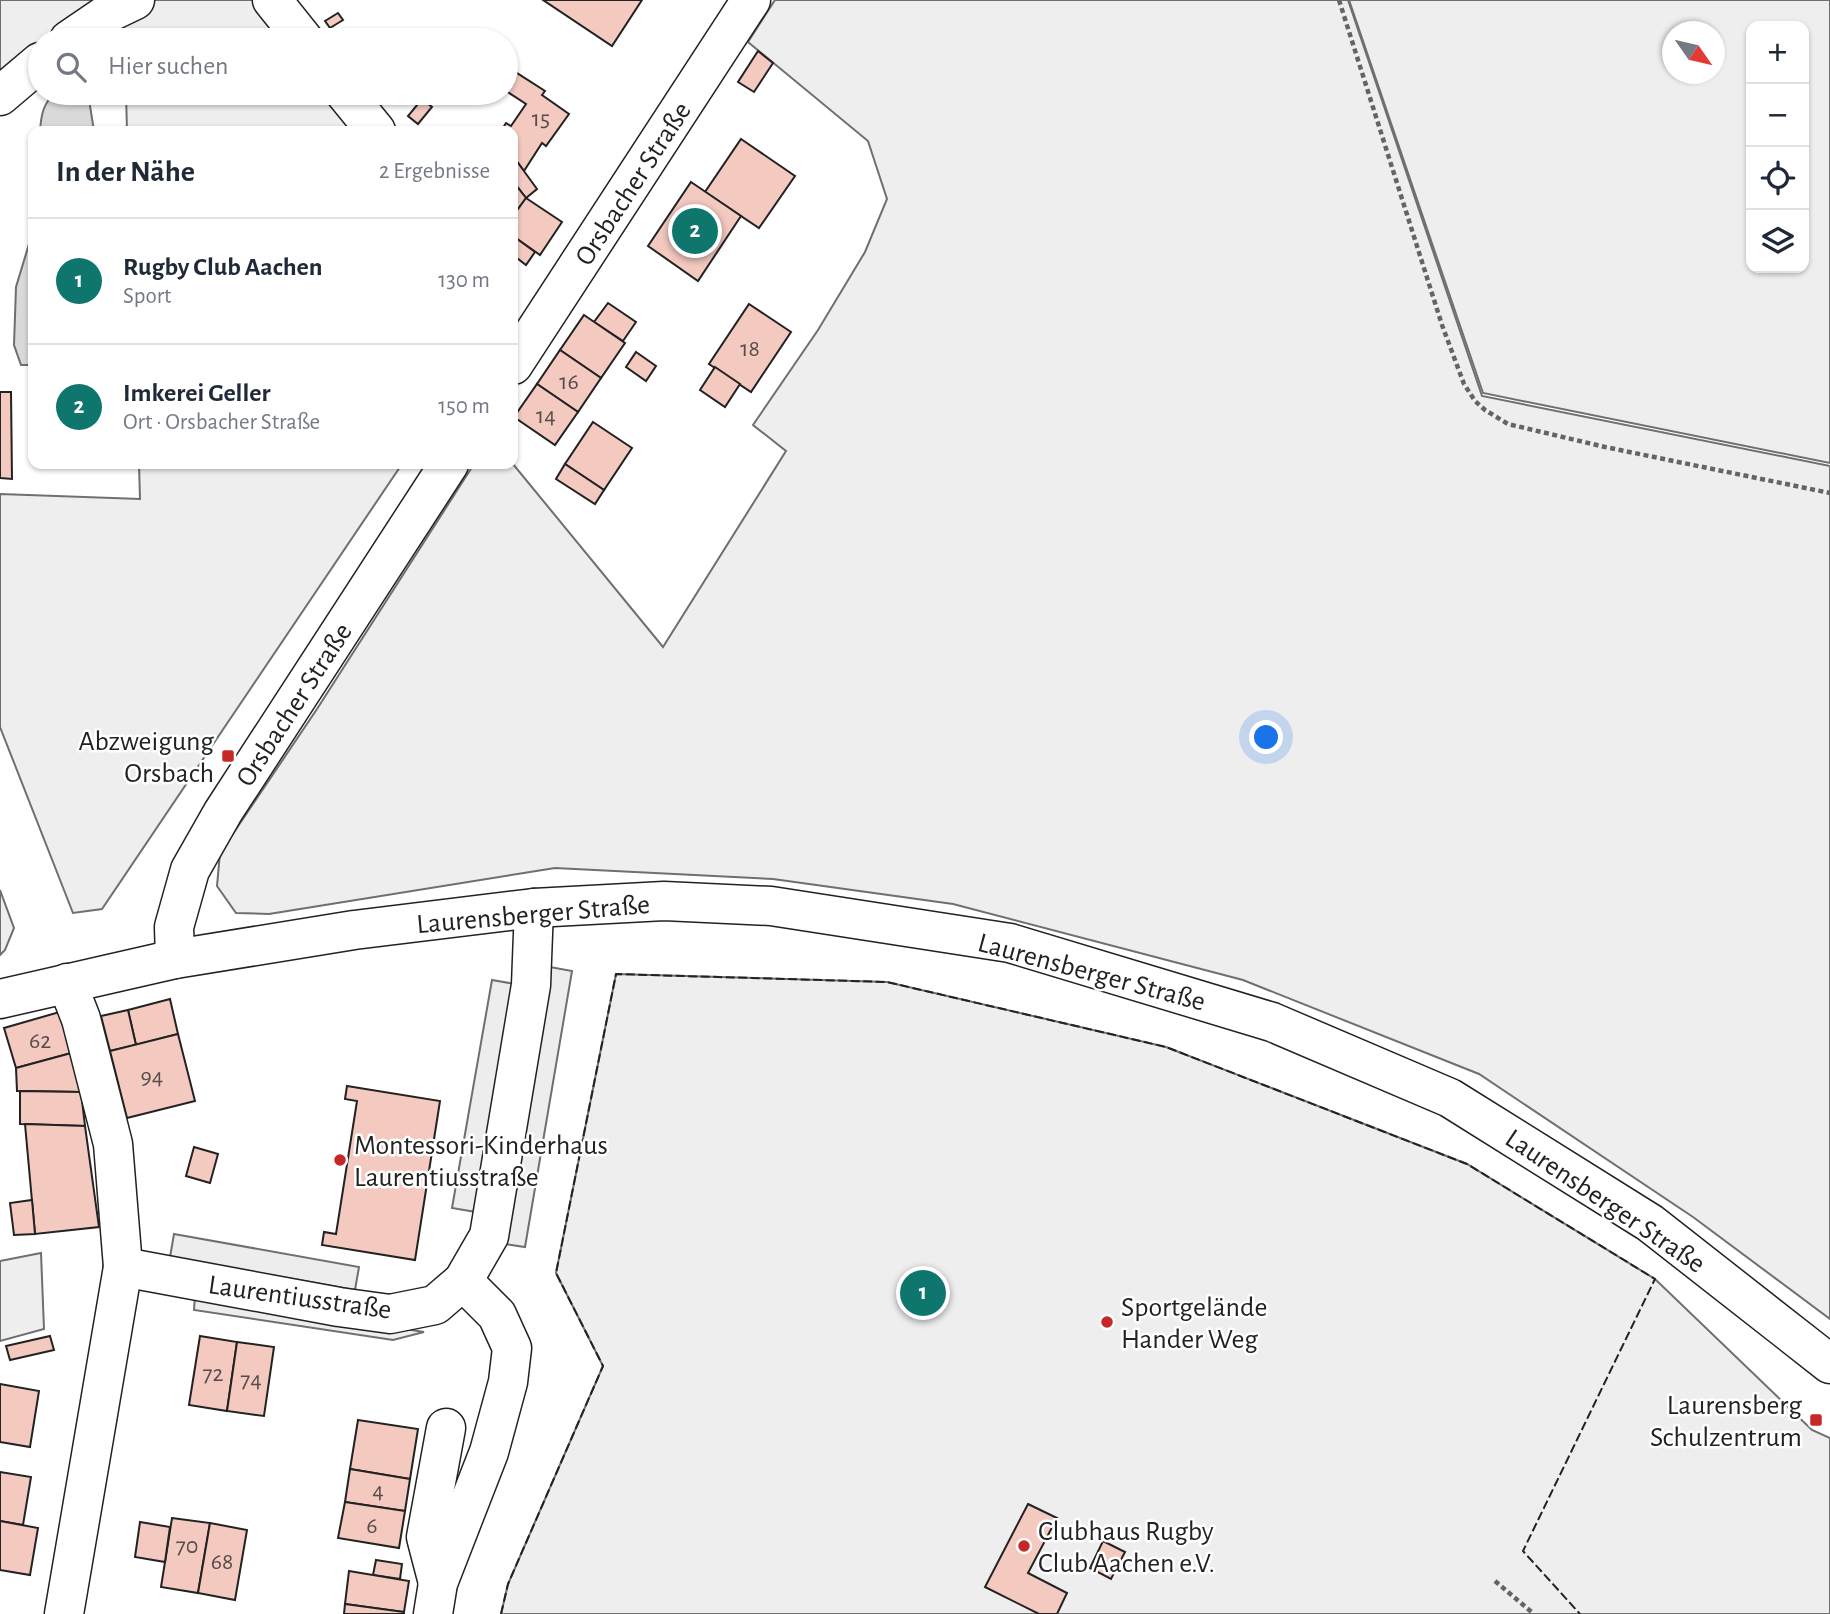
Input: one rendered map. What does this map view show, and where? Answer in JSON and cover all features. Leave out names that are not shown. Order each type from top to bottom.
[{"type":"street","points":[[87,28],[110,12],[135,0]]},
{"type":"street","points":[[272,0],[294,28]]},
{"type":"street","name":"Orsbacher Straße","points":[[518,344],[524,318],[751,0]]},
{"type":"street","points":[[0,96],[28,72]]},
{"type":"street","points":[[355,105],[372,126]]},
{"type":"street","name":"Orsbacher Straße","points":[[175,958],[174,927],[190,870],[223,812],[446,469]]},
{"type":"street","name":"Laurensberger Straße","points":[[0,999],[175,958],[354,930],[534,908],[664,901],[771,906],[1010,943],[1272,1022],[1450,1098],[1650,1223],[1830,1364]]},
{"type":"street","name":"Laurentiusstraße","points":[[123,1267],[390,1314],[435,1305],[463,1281],[489,1236],[531,985],[534,908]]},
{"type":"street","points":[[64,1614],[123,1267],[113,1144],[81,1019],[67,983]]},
{"type":"street","points":[[436,1598],[489,1452],[508,1382],[512,1348],[497,1315],[463,1281]]},
{"type":"street","points":[[436,1598],[426,1537],[446,1427]]},
{"type":"path","points":[[1339,0],[1443,325],[1464,384],[1475,401],[1508,424],[1605,447],[1830,493]]},
{"type":"path","points":[[1495,1581],[1534,1614]]},
{"type":"shaded area","points":[[0,0],[101,0],[67,28],[28,28],[28,60],[0,83]]},
{"type":"shaded area","points":[[122,0],[260,0],[282,28],[123,28]]},
{"type":"shaded area","points":[[775,0],[1348,0],[1482,396],[1830,466],[1830,1319],[1693,1217],[1479,1074],[1243,980],[953,904],[773,879],[555,868],[269,914],[236,913],[217,886],[220,853],[317,709],[471,469],[517,469],[663,647],[786,451],[753,425],[818,330],[865,252],[887,199],[868,141],[748,42]]},
{"type":"shaded area","points":[[1349,0],[1830,0],[1830,463],[1483,393]]},
{"type":"shaded area","points":[[45,105],[90,105],[93,126],[41,126]]},
{"type":"shaded area","points":[[126,105],[343,105],[360,126],[127,126]]},
{"type":"shaded area","points":[[28,247],[28,365],[21,365],[14,345],[16,287]]},
{"type":"shaded area","points":[[139,469],[399,469],[102,909],[73,913],[0,727],[0,494],[140,499]]},
{"type":"shaded area","points":[[0,890],[14,928],[5,950],[0,955]]},
{"type":"shaded area","points":[[550,967],[572,971],[525,1247],[504,1244]]},
{"type":"shaded area","name":"Sportgelände Hander Weg","points":[[616,974],[887,982],[1166,1047],[1467,1164],[1655,1279],[1812,1430],[1830,1438],[1830,1614],[501,1614],[508,1584],[603,1366],[556,1273]]},
{"type":"shaded area","points":[[492,980],[515,984],[476,1212],[452,1208]]},
{"type":"shaded area","points":[[174,1234],[359,1267],[355,1290],[170,1257]]},
{"type":"shaded area","points":[[41,1253],[44,1329],[0,1341],[0,1261]]},
{"type":"shaded area","points":[[195,1296],[424,1332],[393,1340],[194,1310]]},
{"type":"building","points":[[543,0],[642,0],[612,46]]},
{"type":"building","points":[[338,13],[343,20],[330,28],[325,21]]},
{"type":"building","points":[[758,51],[773,63],[754,92],[738,82]]},
{"type":"building","points":[[518,74],[545,91],[542,95],[569,114],[546,146],[542,143],[524,171],[518,163],[518,126],[511,126],[526,104],[518,99]]},
{"type":"building","points":[[417,105],[432,107],[418,124],[408,116]]},
{"type":"building","points":[[741,139],[795,176],[759,228],[705,192]]},
{"type":"building","points":[[518,163],[537,189],[526,198],[518,188]]},
{"type":"building","points":[[691,182],[741,216],[698,281],[648,246]]},
{"type":"building","points":[[518,188],[526,198],[518,209]]},
{"type":"building","points":[[526,198],[562,222],[540,255],[518,240],[518,209]]},
{"type":"building","points":[[518,240],[535,252],[526,265],[518,259]]},
{"type":"building","points":[[608,303],[636,322],[623,341],[594,322]]},
{"type":"building","points":[[749,304],[791,332],[751,392],[709,364]]},
{"type":"building","points":[[584,315],[625,343],[601,378],[560,350]]},
{"type":"building","points":[[560,350],[601,378],[578,412],[537,384]]},
{"type":"building","points":[[636,352],[656,366],[646,381],[626,367]]},
{"type":"building","points":[[715,367],[740,384],[725,407],[700,390]]},
{"type":"building","points":[[537,384],[578,412],[555,445],[518,420],[518,411]]},
{"type":"building","points":[[0,392],[11,392],[12,479],[0,478]]},
{"type":"building","points":[[593,422],[632,448],[604,490],[565,464]]},
{"type":"building","points":[[565,464],[604,490],[595,504],[556,479]]},
{"type":"building","points":[[170,999],[178,1034],[136,1045],[128,1010]]},
{"type":"building","points":[[128,1010],[136,1045],[110,1051],[101,1016]]},
{"type":"building","points":[[63,1011],[75,1052],[16,1068],[4,1028]]},
{"type":"building","points":[[178,1034],[195,1101],[127,1118],[110,1051]]},
{"type":"building","points":[[75,1052],[81,1092],[17,1091],[16,1068]]},
{"type":"building","points":[[347,1086],[440,1101],[415,1260],[322,1245],[324,1232],[336,1234],[357,1101],[345,1099]]},
{"type":"building","points":[[20,1091],[81,1092],[85,1126],[20,1124]]},
{"type":"building","points":[[25,1124],[85,1126],[99,1227],[35,1234]]},
{"type":"building","points":[[194,1147],[218,1154],[210,1183],[186,1176]]},
{"type":"building","points":[[32,1200],[35,1234],[14,1235],[10,1203]]},
{"type":"building","points":[[50,1336],[54,1350],[10,1360],[6,1346]]},
{"type":"building","points":[[200,1336],[237,1342],[227,1411],[189,1405]]},
{"type":"building","points":[[237,1342],[274,1347],[264,1416],[227,1411]]},
{"type":"building","points":[[0,1384],[39,1391],[30,1447],[0,1442]]},
{"type":"building","points":[[358,1420],[418,1429],[410,1479],[350,1469]]},
{"type":"building","points":[[350,1469],[410,1479],[405,1511],[345,1502]]},
{"type":"building","points":[[0,1472],[31,1477],[23,1525],[0,1521]]},
{"type":"building","points":[[345,1502],[405,1511],[399,1548],[338,1538]]},
{"type":"building","name":"Clubhaus Rugby Club Aachen e.V.","points":[[1028,1504],[1057,1518],[1028,1573],[1067,1593],[1057,1614],[1039,1614],[985,1587]]},
{"type":"building","points":[[172,1518],[210,1523],[198,1593],[161,1587]]},
{"type":"building","points":[[0,1521],[38,1528],[30,1575],[0,1570]]},
{"type":"building","points":[[140,1522],[170,1527],[165,1562],[135,1557]]},
{"type":"building","points":[[210,1523],[247,1530],[235,1600],[198,1593]]},
{"type":"building","points":[[1103,1541],[1125,1552],[1111,1579],[1090,1568]]},
{"type":"building","points":[[376,1560],[402,1564],[400,1579],[373,1575]]},
{"type":"building","points":[[349,1571],[409,1581],[404,1612],[345,1604]]},
{"type":"building","points":[[345,1604],[404,1612],[404,1614],[344,1614]]},
{"type":"fence","points":[[501,1614],[508,1584],[603,1366],[556,1273],[616,974],[887,982],[1166,1047],[1467,1164],[1655,1279],[1523,1551],[1580,1614]]},
{"type":"place","name":"Imkerei Geller","points":[[695,231]]},
{"type":"place","name":"Abzweigung Orsbach","points":[[228,756]]},
{"type":"place","name":"Montessori-Kinderhaus Laurentiusstraße","points":[[340,1160]]},
{"type":"place","name":"Rugby Club Aachen","points":[[923,1293]]},
{"type":"place","name":"Sportgelände Hander Weg","points":[[1107,1322]]},
{"type":"place","name":"Laurensberg Schulzentrum","points":[[1816,1420]]},
{"type":"place","name":"Clubhaus Rugby Club Aachen e.V.","points":[[1024,1546]]}]
